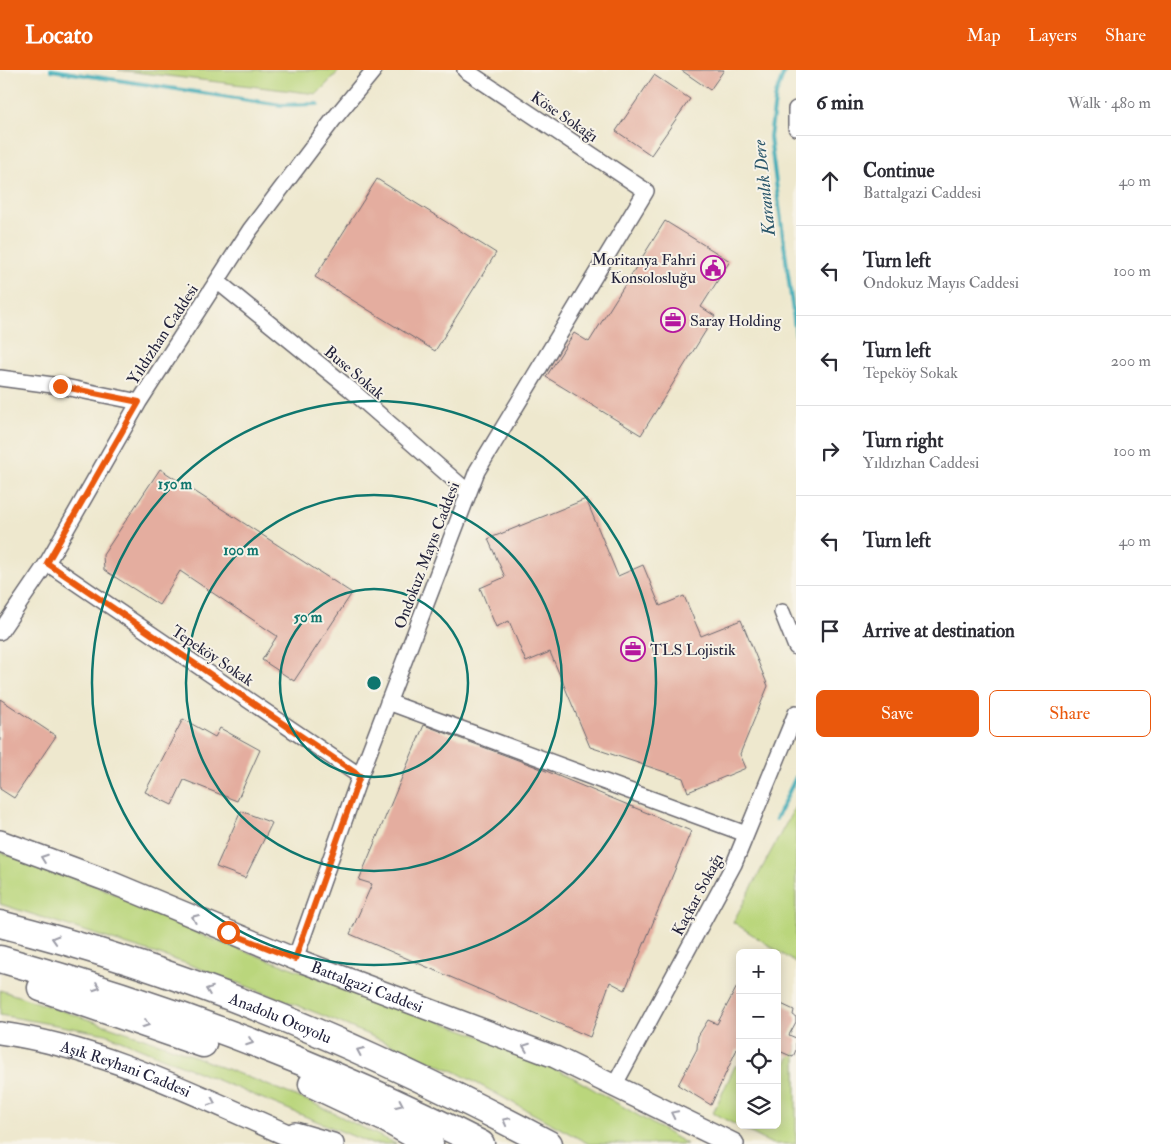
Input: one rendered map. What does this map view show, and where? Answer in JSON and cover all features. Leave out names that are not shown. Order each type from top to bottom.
[{"type":"highway","name":"Anadolu Otoyolu","points":[[0,924],[174,976],[310,1029],[420,1078],[550,1144]]},
{"type":"highway","name":"Anadolu Otoyolu","points":[[0,959],[85,982],[287,1055],[400,1103],[481,1144]]},
{"type":"highway","points":[[0,975],[65,995],[304,1080],[430,1144]]},
{"type":"main road","name":"Battalgazi Caddesi","points":[[0,842],[108,881],[295,959],[554,1058],[733,1144]]},
{"type":"main road","name":"Aşık Reyhani Caddesi","points":[[0,1033],[52,1042],[112,1061],[247,1118]]},
{"type":"main road","points":[[247,1118],[308,1144]]},
{"type":"main road","points":[[247,1118],[333,1144]]},
{"type":"main road","name":"Battalgazi Caddesi","points":[[703,1129],[727,1144]]},
{"type":"street","name":"Yıldızhan Caddesi","points":[[0,632],[47,563],[139,402],[250,230],[333,120],[374,70]]},
{"type":"street","name":"Köse Sokağı","points":[[465,70],[646,191]]},
{"type":"street","name":"Ondokuz Mayıs Caddesi","points":[[295,959],[360,776],[477,471],[646,191]]},
{"type":"street","name":"Buse Sokak","points":[[217,281],[350,389],[468,492]]},
{"type":"street","points":[[0,378],[60,386],[139,402]]},
{"type":"street","name":"Tepeköy Sokak","points":[[47,563],[360,776]]},
{"type":"street","points":[[782,612],[796,647]]},
{"type":"street","points":[[388,702],[746,834]]},
{"type":"street","name":"Kaçkar Sokağı","points":[[614,1086],[734,864],[796,712]]},
{"type":"green space","points":[[118,70],[340,70],[317,94]]},
{"type":"green space","points":[[796,805],[796,963],[781,953],[781,949],[774,949],[733,922]]},
{"type":"green space","points":[[0,852],[102,888],[206,937],[483,1037],[569,1075],[687,1144],[589,1144],[456,1072],[317,1013],[188,964],[0,904]]},
{"type":"green space","points":[[0,990],[168,1046],[313,1103],[396,1144],[372,1144],[106,1034],[0,1015]]},
{"type":"green space","points":[[796,1044],[796,1144],[772,1144],[743,1129],[781,1129],[782,1071]]},
{"type":"green space","points":[[736,1066],[736,1125],[713,1113]]},
{"type":"building","points":[[681,70],[724,70],[710,90]]},
{"type":"building","points":[[654,75],[690,99],[651,155],[616,131]]},
{"type":"building","points":[[377,179],[496,253],[435,351],[315,277]]},
{"type":"building","points":[[665,221],[730,261],[701,307],[715,316],[641,435],[546,377],[574,333],[589,342]]},
{"type":"building","points":[[160,469],[352,593],[294,681],[262,660],[277,636],[180,571],[159,605],[104,570],[103,555]]},
{"type":"building","points":[[586,499],[618,576],[643,565],[660,606],[684,596],[701,636],[741,620],[768,686],[740,754],[746,768],[688,792],[683,778],[590,747],[550,652],[526,662],[509,621],[496,627],[480,588],[505,577],[488,539]]},
{"type":"building","points":[[0,699],[56,736],[14,798],[0,789]]},
{"type":"building","points":[[183,719],[215,737],[220,728],[260,750],[237,801],[184,780],[172,805],[145,792]]},
{"type":"building","points":[[424,725],[534,766],[691,831],[625,990],[610,982],[590,1037],[350,934],[372,884],[359,880]]},
{"type":"building","points":[[241,811],[272,823],[245,878],[216,867]]},
{"type":"building","points":[[736,988],[736,1051],[711,1105],[678,1085],[697,1049],[698,1036],[708,1020],[717,1024]]},
{"type":"building","points":[[781,1004],[794,1010],[793,1015],[796,1017],[796,1022],[789,1035],[796,1038],[796,1050],[793,1057],[781,1052]]},
{"type":"waterway","points":[[51,70],[281,105],[318,104]]},
{"type":"waterway","name":"Karanlık Dere","points":[[785,70],[776,94],[770,137],[796,335]]},
{"type":"waterway","name":"Karanlık Dere","points":[[776,819],[796,777]]},
{"type":"place","name":"Moritanya Fahri Konsolosluğu","points":[[713,268]]},
{"type":"place","name":"Saray Holding","points":[[673,320]]},
{"type":"place","name":"TLS Lojistik","points":[[633,649]]},
{"type":"route","points":[[60,386],[139,402],[47,563],[360,776],[295,959],[228,932]]}]
